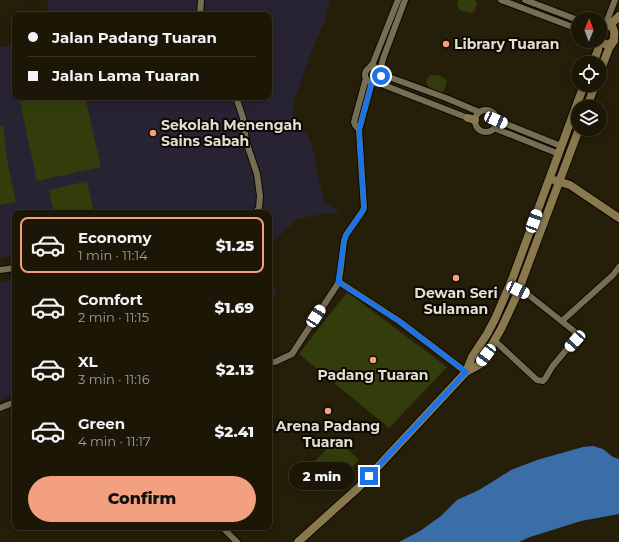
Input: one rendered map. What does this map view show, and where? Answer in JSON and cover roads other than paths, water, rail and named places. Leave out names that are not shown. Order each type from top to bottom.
[{"type":"street","points":[[200,0],[200,12]]},
{"type":"street","points":[[359,130],[354,122],[366,78],[366,71],[373,63],[398,0]]},
{"type":"street","points":[[272,362],[292,354],[338,282],[344,240],[364,208],[359,130],[374,82],[380,79],[383,59],[405,0]]},
{"type":"street","points":[[500,0],[571,26]]},
{"type":"street","points":[[526,0],[571,17]]},
{"type":"street","points":[[607,19],[615,0]]},
{"type":"street","points":[[607,24],[619,16]]},
{"type":"street","points":[[606,56],[619,25]]},
{"type":"street","points":[[607,27],[614,29],[615,37],[611,43],[607,44]]},
{"type":"street","points":[[369,68],[374,67],[379,69],[380,73],[479,112]]},
{"type":"street","points":[[366,78],[472,119],[477,127],[483,131],[490,131],[495,126],[495,115],[489,111],[482,110],[472,119]]},
{"type":"street","points":[[466,372],[472,357],[495,319],[508,289],[581,92]]},
{"type":"street","points":[[237,100],[243,118],[246,141],[257,174],[260,196],[259,208],[257,210]]},
{"type":"street","points":[[496,120],[560,150]]},
{"type":"street","points":[[494,128],[560,150],[571,152]]},
{"type":"street","points":[[298,542],[359,487],[466,372],[479,364],[486,355],[495,341],[518,290],[577,136]]},
{"type":"street","points":[[570,185],[566,175],[571,152]]},
{"type":"street","points":[[550,178],[570,185],[619,218]]},
{"type":"street","points":[[562,321],[613,275],[619,266]]},
{"type":"street","points":[[0,270],[12,268]]},
{"type":"street","points":[[338,282],[399,321],[466,372]]},
{"type":"street","points":[[495,341],[537,380],[543,381],[552,367],[576,338],[574,331],[562,321],[526,293],[518,290]]},
{"type":"street","points":[[0,408],[12,403]]},
{"type":"street","points":[[225,530],[237,542]]},
{"type":"water","points":[[593,446],[603,449],[613,457],[619,459],[619,514],[581,521],[530,537],[519,542],[399,542],[420,531],[441,516],[457,500],[479,490],[511,470],[537,460],[583,447]]},
{"type":"place","name":"Library Tuaran","points":[[446,44]]},
{"type":"place","name":"Sekolah Menengah Sains Sabah","points":[[153,133]]},
{"type":"place","name":"Dewan Seri Sulaman","points":[[456,278]]},
{"type":"place","name":"Padang Tuaran","points":[[373,360]]},
{"type":"place","name":"Arena Padang Tuaran","points":[[328,411]]}]
